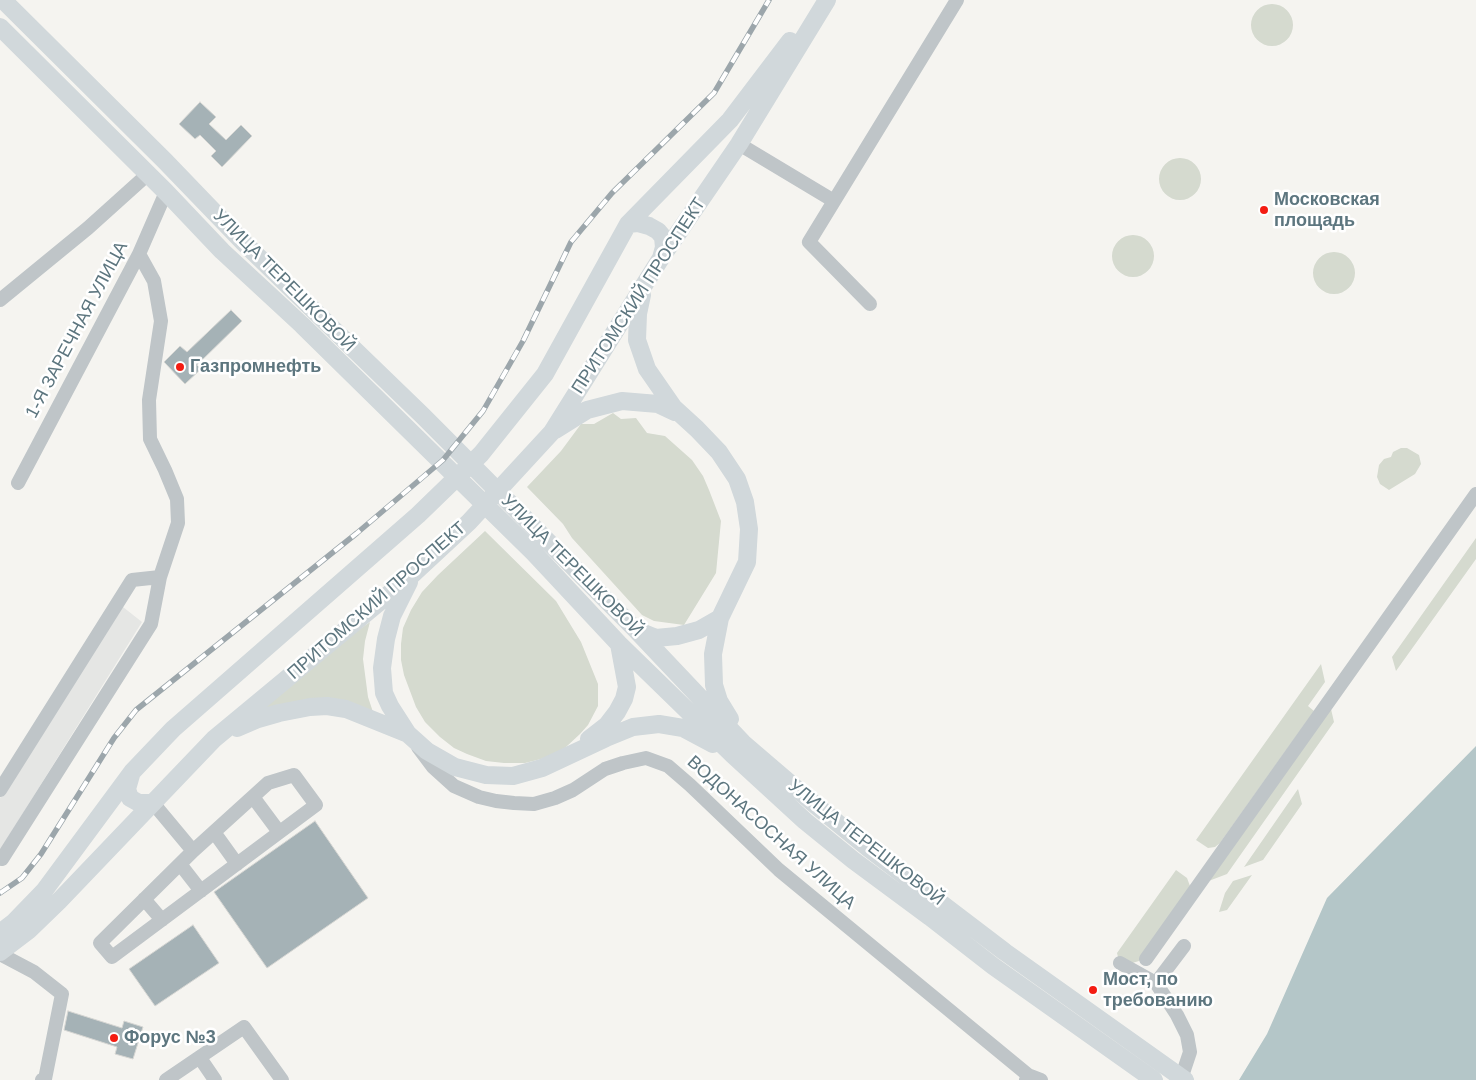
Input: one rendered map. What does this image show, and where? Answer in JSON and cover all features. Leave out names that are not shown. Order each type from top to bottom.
[{"type":"main road","name":"УЛИЦА ТЕРЕШКОВОЙ","points":[[3,0],[244,242],[423,416],[637,631],[738,748],[805,821],[853,860],[993,966],[1154,1080]]},
{"type":"main road","name":"ПРИТОМСКИЙ ПРОСПЕКТ","points":[[0,933],[14,922],[44,891],[132,772],[174,728],[418,515],[482,454],[545,374],[628,224],[730,120],[788,44],[814,0]]},
{"type":"main road","name":"ПРИТОМСКИЙ ПРОСПЕКТ","points":[[0,953],[29,930],[214,739],[412,575],[469,522],[552,432],[660,258],[739,144],[826,0]]},
{"type":"main road","name":"УЛИЦА ТЕРЕШКОВОЙ","points":[[0,27],[166,192],[222,251],[302,325],[534,554],[619,644],[738,748],[813,803],[867,847],[1005,952],[1185,1080]]},
{"type":"main road","points":[[628,224],[638,223],[658,231],[663,237],[664,247],[660,258]]},
{"type":"main road","points":[[644,284],[637,328],[638,347],[647,368],[674,408],[719,452],[737,479],[745,502],[749,529],[747,562],[720,618],[713,654],[714,685],[738,748]]},
{"type":"main road","points":[[552,432],[587,410],[622,401],[658,404],[680,415]]},
{"type":"main road","points":[[412,575],[392,616],[386,639],[382,668],[384,693],[408,734],[427,751],[455,768],[486,775],[513,776],[542,768],[633,727],[659,724],[683,728],[738,748]]},
{"type":"main road","points":[[637,631],[656,638],[677,636],[699,630],[720,618]]},
{"type":"main road","points":[[562,759],[607,725],[624,699],[627,688],[619,644]]},
{"type":"main road","points":[[214,739],[258,718],[319,706],[346,709],[408,734]]},
{"type":"main road","points":[[132,772],[127,789],[130,798],[140,803],[153,802]]},
{"type":"street","points":[[870,304],[808,242],[957,0]]},
{"type":"street","points":[[739,144],[834,201]]},
{"type":"street","points":[[2,293],[88,228],[148,174]]},
{"type":"street","name":"1-Я ЗАРЕЧНАЯ УЛИЦА","points":[[18,483],[139,254],[166,192]]},
{"type":"street","points":[[0,858],[2,859],[151,624],[160,577],[178,523],[177,499],[150,439],[149,400],[161,322],[154,281],[139,254]]},
{"type":"street","points":[[1146,960],[1476,494]]},
{"type":"street","points":[[0,790],[132,580],[160,577]]},
{"type":"street","name":"ВОДОНАСОСНАЯ УЛИЦА","points":[[408,734],[433,767],[454,786],[479,797],[496,801],[534,804],[555,798],[573,790],[604,769],[646,758],[668,766],[690,784],[779,870],[1032,1078]]},
{"type":"street","points":[[294,775],[316,805],[112,957],[100,943],[193,850],[253,797],[268,782],[294,775]]},
{"type":"street","points":[[253,797],[279,832]]},
{"type":"street","points":[[153,802],[193,850]]},
{"type":"street","points":[[214,832],[237,864]]},
{"type":"street","points":[[180,864],[201,891]]},
{"type":"street","points":[[144,899],[162,920]]},
{"type":"street","points":[[122,921],[137,939]]},
{"type":"street","points":[[1156,983],[1184,946]]},
{"type":"street","points":[[0,953],[34,972],[62,994],[42,1080]]},
{"type":"street","points":[[1120,963],[1156,983],[1177,1015],[1187,1035],[1190,1052],[1178,1080]]},
{"type":"street","points":[[166,1080],[244,1027],[282,1080]]},
{"type":"street","points":[[200,1058],[214,1080]]},
{"type":"shaded area","points":[[1276,4],[1284,7],[1290,13],[1293,25],[1290,37],[1284,43],[1268,46],[1260,43],[1254,37],[1251,21],[1254,13],[1260,7]]},
{"type":"shaded area","points":[[1184,158],[1192,161],[1198,167],[1201,179],[1198,191],[1192,197],[1176,200],[1168,197],[1162,191],[1159,175],[1162,167],[1168,161]]},
{"type":"shaded area","points":[[1137,235],[1145,238],[1151,244],[1154,256],[1151,268],[1145,274],[1129,277],[1121,274],[1115,268],[1112,252],[1115,244],[1121,238]]},
{"type":"shaded area","points":[[1338,252],[1346,255],[1352,261],[1355,273],[1352,285],[1346,291],[1330,294],[1322,291],[1316,285],[1313,269],[1316,261],[1322,255]]},
{"type":"shaded area","points":[[613,413],[621,419],[636,418],[647,433],[665,436],[692,460],[703,476],[721,521],[716,573],[684,625],[654,621],[642,615],[572,538],[563,524],[527,487],[561,451],[581,424],[594,424]]},
{"type":"shaded area","points":[[1401,448],[1407,448],[1419,455],[1421,464],[1415,474],[1389,490],[1380,484],[1377,477],[1379,465],[1384,459],[1391,457],[1393,452]]},
{"type":"shaded area","points":[[485,531],[556,601],[581,642],[598,684],[598,706],[588,725],[580,734],[566,747],[556,753],[525,763],[486,761],[454,748],[440,737],[425,722],[416,707],[404,675],[401,660],[403,628],[422,592]]},
{"type":"shaded area","points":[[1476,538],[1476,559],[1396,671],[1392,657]]},
{"type":"shaded area","points":[[123,607],[142,622],[0,850],[0,798]]},
{"type":"shaded area","points":[[370,622],[363,659],[368,697],[373,712],[259,712],[353,634]]},
{"type":"shaded area","points":[[1321,664],[1325,682],[1308,706],[1314,711],[1220,843],[1215,847],[1208,848],[1196,840]]},
{"type":"shaded area","points":[[1331,709],[1334,722],[1227,874],[1206,882]]},
{"type":"shaded area","points":[[1476,746],[1476,1080],[1239,1080],[1267,1034],[1327,898]]},
{"type":"shaded area","points":[[1298,789],[1302,804],[1263,860],[1244,867]]},
{"type":"shaded area","points":[[1176,870],[1187,878],[1190,886],[1189,890],[1139,961],[1129,964],[1118,957],[1117,953]]},
{"type":"shaded area","points":[[1252,875],[1227,910],[1219,912],[1225,893],[1233,881]]},
{"type":"building","points":[[200,102],[216,117],[209,124],[226,140],[241,125],[252,136],[222,167],[211,156],[216,151],[200,135],[195,139],[179,124]]},
{"type":"building","points":[[231,310],[242,321],[197,365],[201,369],[185,384],[164,362],[180,346],[187,352]]},
{"type":"building","points":[[315,821],[368,898],[267,968],[214,892]]},
{"type":"building","points":[[193,925],[219,963],[155,1006],[129,969]]},
{"type":"building","name":"Форус №3","points":[[68,1011],[122,1028],[124,1021],[143,1027],[133,1059],[115,1054],[117,1047],[64,1030]]},
{"type":"railway","points":[[0,893],[22,878],[41,854],[114,738],[136,710],[357,533],[443,460],[483,411],[523,341],[571,242],[612,193],[714,93],[769,0]]},
{"type":"place","name":"Московская площадь","points":[[1264,210]]},
{"type":"place","name":"Газпромнефть","points":[[180,367]]},
{"type":"place","name":"Мост, по требованию","points":[[1093,990]]},
{"type":"place","name":"Форус №3","points":[[114,1038]]}]
